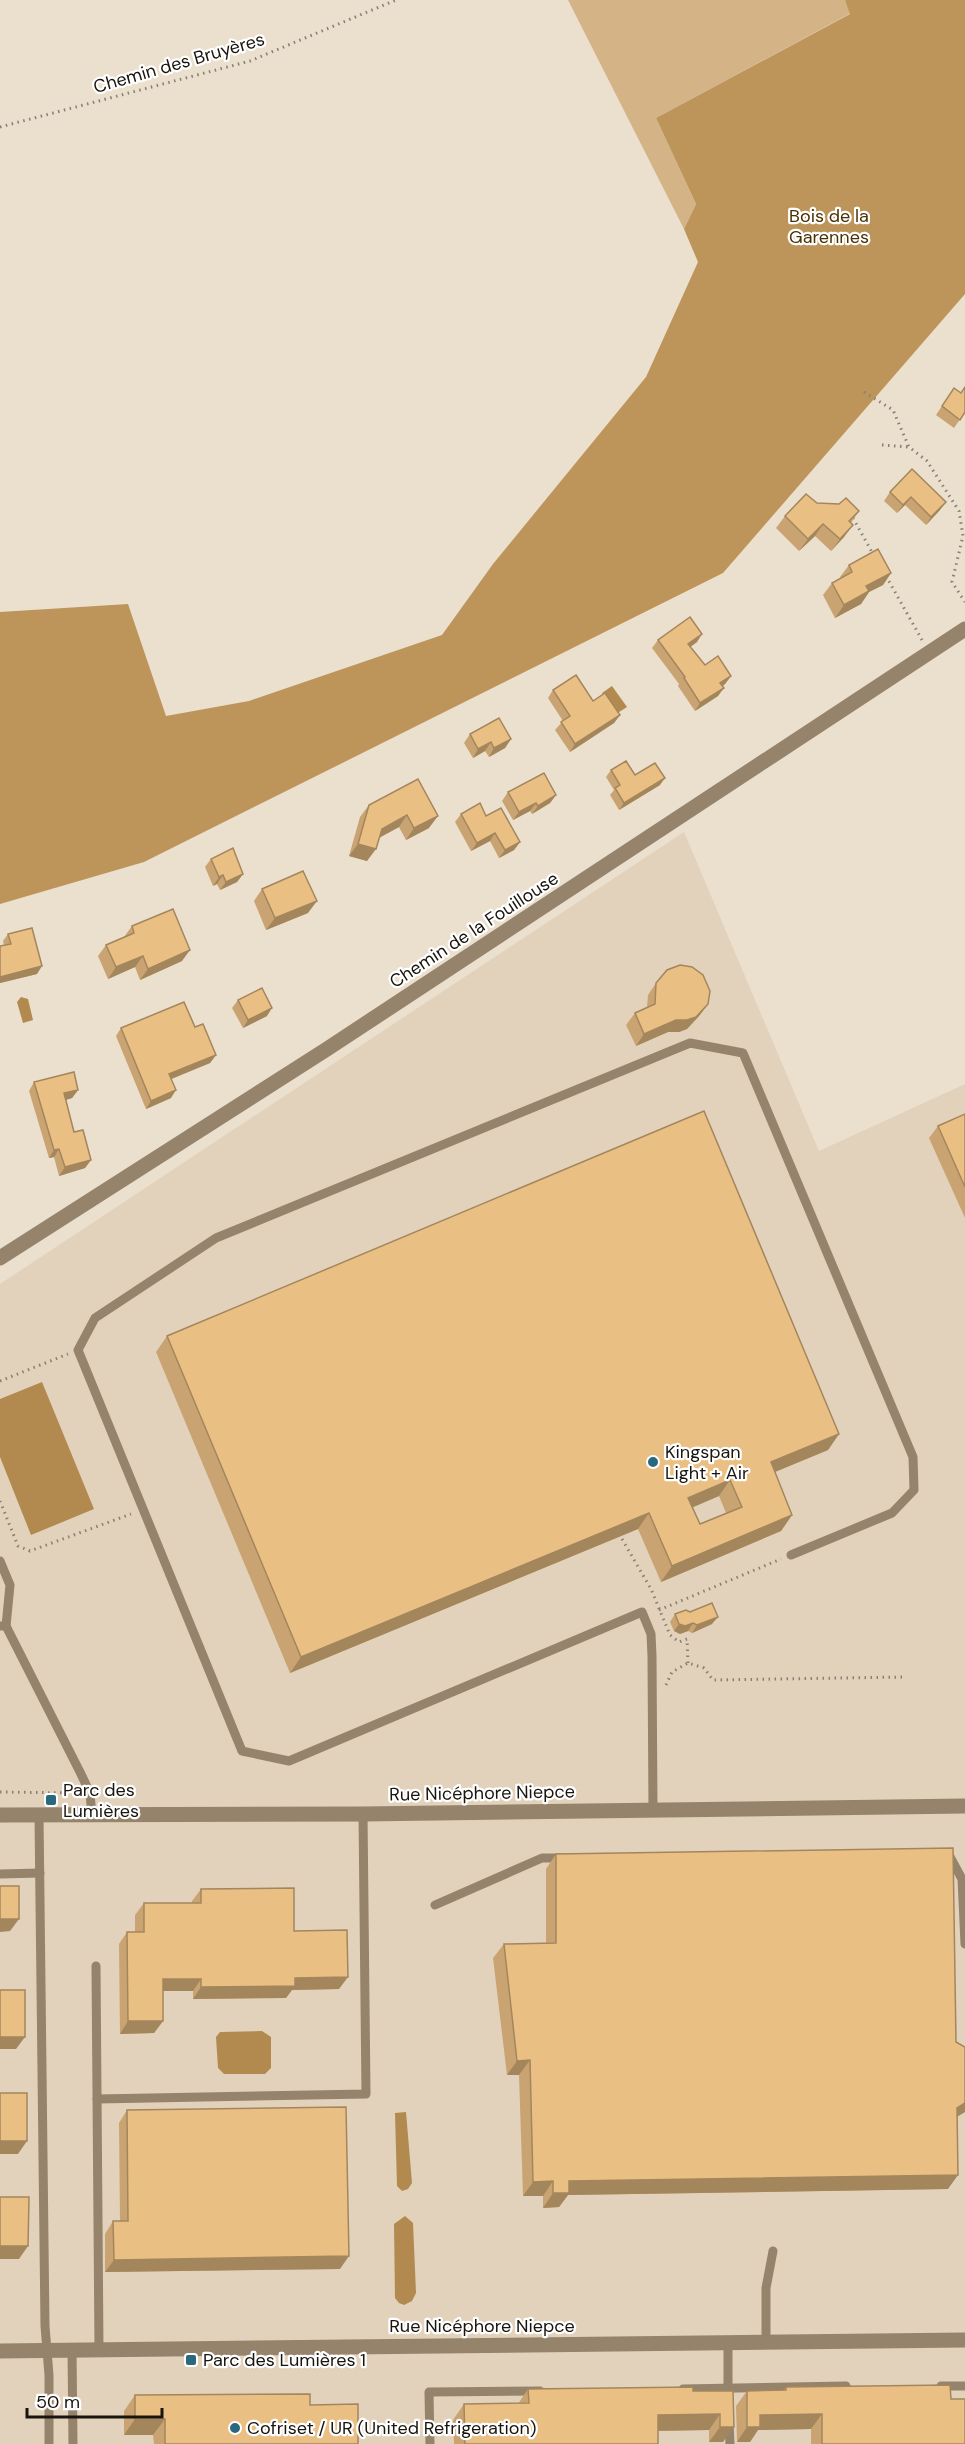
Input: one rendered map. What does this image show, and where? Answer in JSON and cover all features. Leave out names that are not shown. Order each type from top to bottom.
[{"type":"street","name":"Chemin de la Fouillouse","points":[[0,1258],[287,1075],[965,629]]},
{"type":"street","name":"Rue Nicéphore Niepce","points":[[0,1815],[363,1814],[965,1806]]},
{"type":"street","name":"Rue Nicéphore Niepce","points":[[0,2351],[965,2340]]},
{"type":"lane","points":[[653,1810],[651,1634],[642,1612],[289,1761],[242,1751],[78,1350],[95,1318],[216,1238],[690,1043],[743,1053],[913,1457],[914,1490],[892,1513],[790,1555]]},
{"type":"lane","points":[[0,1561],[10,1585],[3,1626],[90,1793],[92,1816]]},
{"type":"lane","points":[[96,2099],[366,2094],[363,1814]]},
{"type":"lane","points":[[39,1816],[49,2444]]},
{"type":"lane","points":[[938,1855],[950,1855],[962,1879],[965,1944]]},
{"type":"lane","points":[[435,1905],[542,1858],[578,1858]]},
{"type":"lane","points":[[0,1874],[40,1873]]},
{"type":"lane","points":[[96,1966],[99,2349]]},
{"type":"lane","points":[[766,2343],[766,2288],[773,2251]]},
{"type":"lane","points":[[728,2344],[728,2402]]},
{"type":"lane","points":[[72,2349],[73,2444]]},
{"type":"lane","points":[[672,2389],[851,2386]]},
{"type":"lane","points":[[931,2386],[965,2386]]},
{"type":"lane","points":[[430,2444],[429,2392],[545,2391]]},
{"type":"lane","points":[[729,2413],[730,2444]]},
{"type":"path","name":"Chemin des Bruyères","points":[[0,127],[250,61],[396,0]]},
{"type":"path","points":[[864,392],[893,410],[909,447],[927,460],[959,511],[963,536],[951,582],[965,602]]},
{"type":"path","points":[[882,445],[909,447]]},
{"type":"path","points":[[852,516],[874,556]]},
{"type":"path","points":[[880,566],[929,652]]},
{"type":"path","points":[[0,1381],[78,1350]]},
{"type":"path","points":[[0,1501],[18,1546],[30,1551],[143,1510]]},
{"type":"path","points":[[622,1539],[651,1588],[670,1635],[679,1642],[687,1639],[688,1663]]},
{"type":"path","points":[[659,1610],[790,1555]]},
{"type":"path","points":[[652,1686],[666,1686],[672,1672],[688,1663],[704,1668],[713,1680],[905,1677]]},
{"type":"shaded area","points":[[568,0],[845,0],[851,13],[656,118],[696,204],[684,229]]},
{"type":"shaded area","points":[[612,686],[627,707],[616,714],[602,693]]},
{"type":"shaded area","name":"Parc des Lumières","points":[[684,832],[819,1151],[965,1084],[965,2444],[0,2444],[0,1284]]},
{"type":"shaded area","points":[[21,997],[28,999],[33,1020],[23,1023],[17,1002]]},
{"type":"shaded area","points":[[42,1382],[94,1509],[31,1535],[0,1457],[0,1399]]},
{"type":"shaded area","points":[[262,2031],[271,2037],[271,2068],[265,2074],[224,2074],[218,2068],[216,2037],[220,2032]]},
{"type":"shaded area","points":[[406,2112],[412,2183],[408,2189],[402,2191],[397,2186],[395,2113]]},
{"type":"shaded area","points":[[405,2216],[413,2223],[416,2293],[412,2301],[404,2305],[395,2298],[394,2224]]},
{"type":"green space","name":"Bois de la Garennes","points":[[845,0],[965,0],[965,294],[723,573],[144,862],[0,904],[0,612],[128,604],[166,716],[249,701],[442,635],[493,564],[646,377],[698,262],[684,229],[696,204],[656,118],[850,14]]},
{"type":"building","points":[[965,387],[965,412],[960,420],[942,406],[954,388],[961,393]]},
{"type":"building","points":[[912,469],[946,502],[931,517],[911,497],[903,505],[890,492]]},
{"type":"building","points":[[806,494],[817,503],[839,504],[846,498],[859,511],[849,521],[853,525],[840,539],[823,524],[808,539],[785,516]]},
{"type":"building","points":[[878,549],[891,573],[866,586],[869,591],[844,605],[832,583],[852,572],[849,565]]},
{"type":"building","points":[[690,617],[702,634],[688,644],[705,665],[718,656],[731,676],[720,683],[724,688],[700,703],[685,677],[658,640]]},
{"type":"building","points":[[576,675],[593,701],[605,693],[620,715],[575,744],[561,722],[570,716],[553,690]]},
{"type":"building","points":[[499,718],[511,739],[494,748],[491,742],[478,749],[470,734]]},
{"type":"building","points":[[626,761],[635,775],[655,763],[665,778],[624,803],[615,788],[620,785],[611,770]]},
{"type":"building","points":[[544,773],[556,795],[538,806],[536,803],[519,812],[508,792]]},
{"type":"building","points":[[418,779],[438,816],[414,828],[407,815],[382,829],[376,849],[358,844],[369,805]]},
{"type":"building","points":[[480,803],[486,816],[501,808],[520,842],[505,850],[495,833],[477,843],[461,814]]},
{"type":"building","points":[[233,848],[243,874],[226,882],[223,875],[219,877],[211,859]]},
{"type":"building","points":[[303,871],[317,901],[275,918],[262,889]]},
{"type":"building","points":[[173,909],[190,950],[148,969],[143,956],[116,967],[106,945],[134,933],[132,926]]},
{"type":"building","points":[[32,928],[42,966],[0,977],[0,946],[11,944],[8,934]]},
{"type":"building","points":[[680,965],[692,967],[703,975],[710,991],[708,1004],[696,1017],[676,1020],[644,1034],[635,1013],[655,1004],[656,983],[667,970]]},
{"type":"building","points":[[262,988],[272,1008],[248,1020],[238,1000]]},
{"type":"building","points":[[184,1002],[195,1027],[203,1024],[216,1055],[169,1074],[176,1090],[151,1101],[121,1028]]},
{"type":"building","points":[[74,1072],[78,1090],[64,1093],[74,1132],[83,1130],[91,1160],[65,1167],[59,1149],[54,1150],[34,1082]]},
{"type":"building","points":[[704,1111],[839,1434],[771,1462],[792,1515],[672,1566],[649,1513],[301,1657],[167,1336]],"holes":[[[730,1480],[742,1507],[700,1524],[688,1498]]]},
{"type":"building","points":[[965,1114],[965,1187],[938,1126]]},
{"type":"building","points":[[712,1603],[718,1617],[697,1625],[679,1624],[675,1614],[686,1610],[690,1612]]},
{"type":"building","points":[[953,1848],[956,2042],[965,2047],[965,2103],[957,2108],[958,2175],[569,2181],[569,2193],[553,2193],[553,2181],[533,2182],[530,2060],[517,2061],[504,1944],[556,1943],[556,1854]]},
{"type":"building","points":[[0,1886],[19,1886],[19,1919],[0,1919]]},
{"type":"building","points":[[294,1888],[294,1931],[347,1930],[348,1977],[295,1978],[295,1986],[201,1987],[201,1979],[163,1979],[163,2021],[128,2021],[127,1932],[144,1932],[144,1903],[201,1903],[201,1889]]},
{"type":"building","points":[[0,1990],[25,1990],[25,2037],[0,2037]]},
{"type":"building","points":[[0,2093],[27,2093],[27,2141],[0,2141]]},
{"type":"building","points":[[346,2107],[349,2256],[114,2260],[113,2221],[128,2221],[127,2110]]},
{"type":"building","points":[[0,2197],[29,2197],[28,2246],[0,2246]]},
{"type":"building","points":[[950,2385],[951,2399],[965,2399],[965,2444],[822,2444],[822,2414],[760,2415],[760,2427],[747,2427],[747,2391],[786,2390],[786,2387]]},
{"type":"building","points":[[693,2387],[693,2391],[733,2391],[734,2427],[720,2427],[720,2414],[658,2415],[658,2444],[465,2444],[464,2404],[529,2403],[528,2389]]},
{"type":"building","points":[[310,2394],[310,2405],[358,2404],[358,2444],[165,2444],[165,2419],[135,2419],[135,2395]]},
{"type":"place","name":"Kingspan Light + Air","points":[[653,1462]]},
{"type":"place","name":"Parc des Lumières","points":[[51,1800]]},
{"type":"place","name":"Parc des Lumières 1","points":[[191,2360]]},
{"type":"place","name":"Cofriset / UR (United Refrigeration)","points":[[235,2428]]}]
